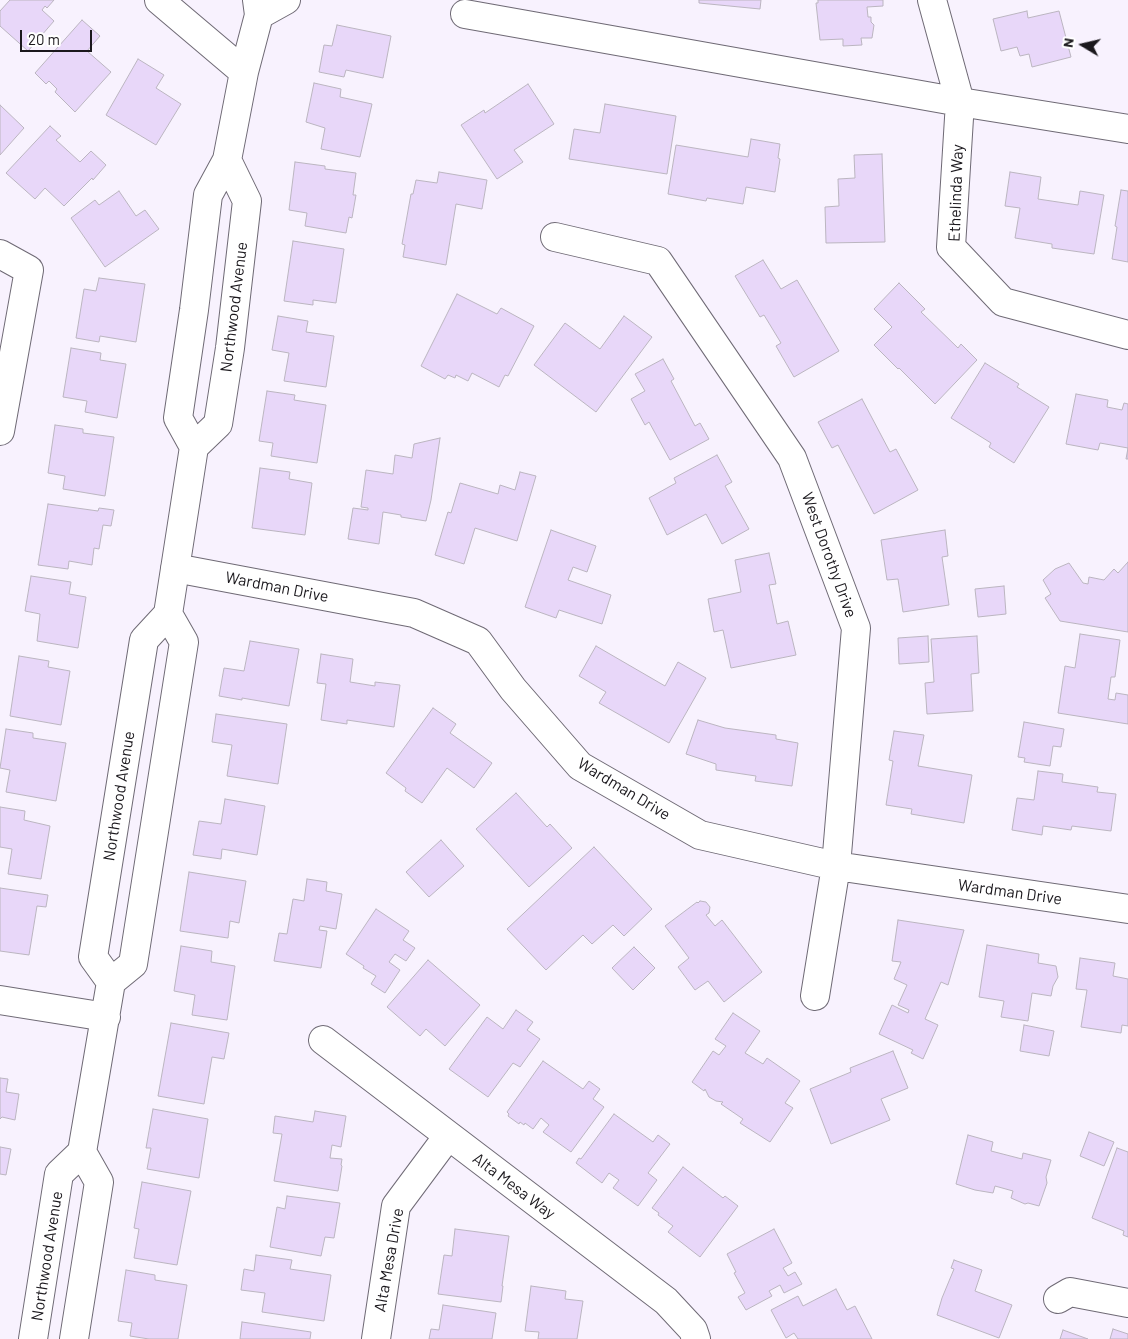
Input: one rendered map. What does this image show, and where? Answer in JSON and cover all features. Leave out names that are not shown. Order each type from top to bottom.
[{"type":"street","points":[[159,0],[244,72]]},
{"type":"street","points":[[74,1339],[98,1182],[82,1152],[112,982],[133,964],[184,642],[168,614],[194,447],[178,418],[208,195],[227,160],[258,8],[286,0]]},
{"type":"street","name":"Ethelinda Way","points":[[932,0],[960,102],[951,247],[1003,302],[1128,335]]},
{"type":"street","points":[[465,14],[960,102],[1128,129]]},
{"type":"street","name":"Northwood Avenue","points":[[194,447],[218,424],[239,272],[246,201],[227,160]]},
{"type":"street","name":"West Dorothy Drive","points":[[555,237],[658,261],[792,458],[856,628],[836,866],[815,996]]},
{"type":"street","points":[[0,254],[29,270],[0,431]]},
{"type":"street","name":"Wardman Drive","points":[[175,568],[414,613],[478,641],[513,689],[580,766],[700,834],[836,866],[1128,909]]},
{"type":"street","name":"Northwood Avenue","points":[[112,982],[93,957],[144,640],[168,614]]},
{"type":"street","points":[[0,1000],[106,1017]]},
{"type":"street","name":"Alta Mesa Way","points":[[323,1040],[666,1301],[693,1330],[696,1339]]},
{"type":"street","name":"Alta Mesa Drive","points":[[376,1339],[396,1206],[448,1136]]},
{"type":"street","name":"Northwood Avenue","points":[[33,1339],[59,1174],[82,1152]]},
{"type":"street","points":[[1058,1299],[1070,1292],[1128,1303]]},
{"type":"building","points":[[10,0],[54,0],[47,8],[45,6],[42,10],[54,21],[28,51],[0,26],[0,11]]},
{"type":"building","points":[[699,0],[761,0],[760,9],[699,3]]},
{"type":"building","points":[[818,0],[883,0],[883,6],[867,7],[868,17],[871,17],[871,22],[874,25],[872,38],[861,38],[862,45],[843,46],[843,39],[820,40],[816,3],[818,3]]},
{"type":"building","points":[[1027,11],[1028,18],[1059,11],[1071,57],[1032,67],[1029,54],[1020,56],[1017,47],[1001,51],[993,19]]},
{"type":"building","points":[[82,20],[100,36],[87,51],[111,72],[75,112],[55,92],[57,89],[49,81],[46,84],[35,73]]},
{"type":"building","points":[[337,25],[391,36],[383,78],[346,70],[344,77],[319,72],[324,45],[332,46]]},
{"type":"building","points":[[138,59],[164,75],[156,88],[181,104],[156,145],[106,115]]},
{"type":"building","points":[[314,83],[341,89],[340,97],[372,104],[360,157],[321,149],[325,128],[306,122]]},
{"type":"building","points":[[528,84],[554,124],[514,150],[523,162],[497,179],[461,125],[484,110],[485,113]]},
{"type":"building","points":[[605,104],[676,116],[667,174],[569,159],[574,129],[600,133]]},
{"type":"building","points":[[0,105],[24,128],[0,155]]},
{"type":"building","points":[[50,126],[61,136],[56,140],[80,162],[91,151],[106,165],[93,180],[92,178],[64,206],[45,188],[35,199],[6,173]]},
{"type":"building","points":[[751,139],[780,144],[778,158],[780,159],[775,192],[746,187],[743,204],[707,198],[706,201],[668,194],[676,145],[748,157]]},
{"type":"building","points":[[882,154],[885,242],[826,243],[825,207],[839,206],[838,179],[855,178],[854,155]]},
{"type":"building","points":[[295,162],[325,166],[325,169],[356,173],[353,195],[356,195],[352,218],[349,217],[346,233],[305,226],[307,213],[289,210]]},
{"type":"building","points":[[439,172],[487,180],[482,209],[456,204],[446,265],[403,257],[405,245],[402,244],[411,194],[413,194],[416,180],[437,183]]},
{"type":"building","points":[[1010,172],[1041,177],[1038,199],[1078,205],[1080,191],[1104,195],[1094,254],[1052,248],[1052,244],[1015,238],[1020,208],[1005,206]]},
{"type":"building","points":[[1121,190],[1128,191],[1128,262],[1112,259]]},
{"type":"building","points":[[119,191],[136,216],[145,210],[159,229],[105,267],[71,218],[95,200],[99,205]]},
{"type":"building","points":[[293,241],[344,249],[336,303],[313,300],[313,305],[284,301]]},
{"type":"building","points":[[763,260],[781,289],[797,280],[839,351],[794,377],[776,346],[781,343],[764,315],[760,317],[735,276]]},
{"type":"building","points":[[99,278],[145,284],[136,342],[100,336],[99,342],[76,338],[84,289],[96,291]]},
{"type":"building","points":[[899,283],[925,309],[921,312],[958,348],[961,344],[977,360],[935,404],[874,345],[892,327],[874,309]]},
{"type":"building","points":[[457,294],[497,314],[501,308],[534,326],[508,376],[505,375],[499,387],[472,373],[468,381],[456,375],[455,378],[448,375],[445,379],[421,366]]},
{"type":"building","points":[[278,316],[308,321],[306,332],[334,336],[326,387],[284,381],[289,353],[272,350]]},
{"type":"building","points":[[624,316],[652,337],[596,412],[534,365],[565,323],[600,349]]},
{"type":"building","points":[[71,348],[101,353],[100,360],[126,364],[117,418],[85,412],[87,401],[63,397]]},
{"type":"building","points":[[663,359],[674,379],[671,381],[695,426],[700,423],[709,439],[670,460],[649,422],[645,425],[631,399],[645,391],[635,374]]},
{"type":"building","points":[[985,363],[1019,384],[1017,387],[1049,407],[1014,463],[989,447],[991,443],[951,418]]},
{"type":"building","points":[[267,391],[295,395],[294,400],[326,405],[317,463],[271,456],[273,443],[259,441]]},
{"type":"building","points":[[1076,394],[1108,400],[1107,407],[1122,410],[1124,403],[1128,404],[1128,448],[1100,443],[1098,450],[1066,444]]},
{"type":"building","points":[[862,399],[890,452],[896,449],[918,490],[874,514],[838,445],[832,448],[818,422]]},
{"type":"building","points":[[55,425],[83,429],[83,433],[114,437],[105,496],[63,489],[65,476],[48,473]]},
{"type":"building","points":[[440,438],[426,521],[383,512],[379,544],[348,539],[353,508],[368,510],[368,508],[361,507],[366,470],[393,474],[395,455],[412,458],[414,444]]},
{"type":"building","points":[[717,455],[732,482],[725,486],[749,529],[722,544],[706,514],[667,535],[649,498],[676,483],[674,478]]},
{"type":"building","points":[[260,468],[290,472],[289,479],[312,483],[305,535],[252,528]]},
{"type":"building","points":[[520,472],[536,476],[517,541],[475,528],[464,564],[435,555],[448,512],[451,513],[460,483],[498,494],[500,485],[515,490]]},
{"type":"building","points":[[48,504],[98,511],[99,508],[114,510],[111,526],[103,525],[99,549],[94,548],[92,565],[69,561],[68,569],[38,565]]},
{"type":"building","points":[[551,530],[596,546],[587,572],[573,567],[568,580],[611,595],[602,624],[559,610],[556,618],[525,607]]},
{"type":"building","points":[[945,530],[948,556],[942,557],[949,605],[903,612],[898,579],[887,580],[881,540]]},
{"type":"building","points":[[769,553],[776,584],[769,585],[777,624],[788,621],[796,655],[731,668],[723,630],[714,632],[708,599],[741,592],[735,560]]},
{"type":"building","points":[[1128,562],[1128,632],[1060,621],[1045,598],[1051,594],[1043,580],[1055,569],[1069,563],[1083,583],[1088,584],[1089,577],[1104,580],[1114,569],[1118,573]]},
{"type":"building","points":[[31,576],[71,582],[69,594],[86,597],[78,648],[37,641],[40,614],[25,611]]},
{"type":"building","points":[[1004,586],[1006,614],[978,617],[975,589]]},
{"type":"building","points":[[1080,634],[1120,640],[1115,677],[1111,677],[1108,699],[1115,700],[1116,693],[1128,695],[1128,724],[1058,713],[1065,666],[1075,668]]},
{"type":"building","points":[[928,636],[929,662],[899,664],[898,638]]},
{"type":"building","points":[[977,636],[979,673],[971,674],[973,711],[927,714],[925,683],[934,682],[931,639]]},
{"type":"building","points":[[250,641],[299,649],[289,706],[219,696],[224,668],[244,671]]},
{"type":"building","points":[[596,646],[665,686],[678,662],[706,678],[669,743],[599,703],[606,692],[579,676]]},
{"type":"building","points":[[321,654],[353,659],[350,682],[375,686],[375,682],[400,685],[394,727],[347,720],[347,724],[321,720],[326,684],[317,683]]},
{"type":"building","points":[[19,656],[49,661],[48,667],[70,671],[61,725],[10,716]]},
{"type":"building","points":[[433,708],[456,724],[450,733],[492,763],[474,788],[447,768],[422,803],[405,791],[406,788],[386,773]]},
{"type":"building","points":[[216,714],[287,724],[278,784],[227,776],[232,745],[212,742]]},
{"type":"building","points":[[698,720],[725,728],[776,735],[776,739],[798,743],[792,786],[755,781],[756,776],[716,770],[716,764],[686,754]]},
{"type":"building","points":[[1024,722],[1064,729],[1061,747],[1053,746],[1050,766],[1024,762],[1025,758],[1018,757]]},
{"type":"building","points":[[6,729],[33,733],[33,738],[66,743],[56,801],[6,792],[10,770],[0,768]]},
{"type":"building","points":[[894,731],[924,735],[918,766],[972,775],[964,823],[911,814],[912,809],[886,805],[893,761],[889,760]]},
{"type":"building","points":[[1038,771],[1063,774],[1062,782],[1098,787],[1097,792],[1116,794],[1111,831],[1072,826],[1071,830],[1043,826],[1042,835],[1012,830],[1017,798],[1034,800]]},
{"type":"building","points":[[516,793],[547,827],[550,824],[572,848],[529,887],[476,829]]},
{"type":"building","points":[[225,799],[265,806],[257,855],[222,849],[221,859],[193,855],[199,821],[221,824]]},
{"type":"building","points":[[0,807],[25,811],[24,820],[50,826],[41,879],[8,874],[12,849],[0,847]]},
{"type":"building","points":[[441,840],[464,866],[429,897],[406,872]]},
{"type":"building","points":[[594,847],[652,909],[624,936],[613,925],[592,944],[583,935],[546,970],[507,929]]},
{"type":"building","points":[[189,872],[246,881],[239,923],[230,921],[228,938],[180,931]]},
{"type":"building","points":[[307,879],[327,882],[326,891],[342,894],[336,929],[320,926],[319,930],[327,931],[321,968],[274,961],[279,933],[287,934],[293,899],[304,901]]},
{"type":"building","points":[[0,888],[48,895],[46,907],[37,906],[29,955],[0,951]]},
{"type":"building","points":[[700,901],[706,902],[710,907],[709,913],[706,915],[715,926],[722,920],[762,972],[724,1002],[708,981],[695,990],[678,967],[689,958],[665,926]]},
{"type":"building","points":[[376,909],[409,931],[403,940],[415,948],[406,961],[395,954],[389,962],[400,970],[385,993],[371,984],[376,976],[346,954]]},
{"type":"building","points":[[898,920],[964,930],[948,985],[941,982],[925,1019],[938,1025],[923,1059],[911,1053],[913,1050],[879,1034],[892,1005],[908,1013],[909,1010],[898,1005],[907,985],[894,979],[901,962],[892,961]]},
{"type":"building","points":[[987,945],[1039,954],[1038,963],[1056,966],[1058,977],[1053,986],[1051,996],[1032,993],[1028,1021],[1001,1017],[1004,1001],[979,997]]},
{"type":"building","points":[[181,946],[212,951],[211,962],[235,966],[227,1020],[192,1015],[195,995],[174,991]]},
{"type":"building","points":[[634,947],[655,968],[633,990],[612,968]]},
{"type":"building","points":[[1080,958],[1115,963],[1113,976],[1128,979],[1128,1026],[1122,1025],[1121,1033],[1081,1027],[1087,990],[1076,989]]},
{"type":"building","points":[[428,960],[480,1005],[445,1046],[426,1029],[420,1036],[387,1007]]},
{"type":"building","points":[[516,1010],[533,1022],[527,1030],[540,1039],[520,1067],[513,1063],[488,1097],[449,1069],[487,1017],[503,1029]]},
{"type":"building","points":[[733,1013],[760,1031],[745,1053],[763,1064],[767,1058],[800,1081],[785,1103],[793,1108],[770,1142],[740,1123],[743,1119],[721,1104],[723,1102],[709,1097],[705,1089],[704,1091],[692,1082],[713,1051],[719,1055],[726,1046],[715,1039]]},
{"type":"building","points":[[171,1023],[229,1033],[224,1059],[212,1057],[204,1104],[158,1096]]},
{"type":"building","points":[[1024,1025],[1054,1031],[1049,1056],[1020,1051]]},
{"type":"building","points":[[893,1051],[908,1088],[881,1099],[890,1120],[831,1144],[810,1089],[851,1072],[850,1068]]},
{"type":"building","points":[[543,1061],[583,1089],[589,1081],[600,1089],[593,1099],[604,1107],[571,1152],[543,1132],[549,1125],[541,1118],[533,1129],[525,1123],[524,1125],[520,1122],[519,1124],[508,1116],[507,1112]]},
{"type":"building","points":[[0,1078],[8,1079],[6,1092],[19,1094],[15,1120],[2,1117],[0,1119]]},
{"type":"building","points":[[153,1109],[208,1119],[199,1178],[147,1169],[151,1148],[146,1148]]},
{"type":"building","points":[[315,1111],[346,1116],[341,1147],[332,1145],[330,1158],[342,1159],[338,1191],[274,1181],[282,1134],[273,1133],[275,1116],[313,1122]]},
{"type":"building","points":[[614,1114],[653,1142],[658,1135],[670,1144],[648,1173],[657,1180],[638,1206],[613,1188],[619,1180],[609,1173],[602,1183],[576,1163]]},
{"type":"building","points":[[1089,1132],[1114,1142],[1104,1166],[1080,1156]]},
{"type":"building","points":[[968,1135],[993,1142],[991,1151],[1022,1159],[1023,1153],[1051,1160],[1046,1177],[1047,1183],[1039,1206],[1025,1204],[1011,1198],[1013,1191],[995,1186],[993,1193],[956,1184]]},
{"type":"building","points":[[0,1147],[11,1149],[6,1175],[0,1174]]},
{"type":"building","points":[[1117,1148],[1128,1152],[1128,1237],[1123,1235],[1124,1231],[1092,1218]]},
{"type":"building","points":[[683,1167],[723,1198],[725,1196],[738,1206],[700,1257],[668,1232],[673,1226],[652,1208]]},
{"type":"building","points":[[142,1182],[191,1191],[177,1265],[134,1258],[139,1229],[134,1228]]},
{"type":"building","points":[[287,1196],[340,1203],[334,1238],[325,1237],[321,1256],[270,1247],[277,1207],[285,1209]]},
{"type":"building","points":[[455,1229],[509,1236],[501,1302],[438,1294],[444,1255],[452,1256]]},
{"type":"building","points":[[774,1229],[792,1263],[783,1268],[788,1276],[795,1272],[802,1284],[784,1293],[780,1285],[769,1291],[772,1296],[746,1310],[738,1297],[745,1293],[734,1273],[736,1272],[727,1254]]},
{"type":"building","points":[[256,1255],[292,1260],[290,1269],[331,1275],[324,1321],[262,1312],[265,1293],[241,1290],[244,1269],[254,1271]]},
{"type":"building","points":[[954,1260],[982,1270],[975,1291],[1012,1305],[999,1338],[937,1315],[954,1269],[951,1268]]},
{"type":"building","points":[[126,1270],[155,1275],[155,1280],[187,1285],[178,1339],[149,1339],[130,1336],[132,1323],[118,1321]]},
{"type":"building","points":[[531,1286],[566,1291],[565,1299],[583,1301],[577,1339],[538,1339],[539,1332],[525,1331]]},
{"type":"building","points":[[836,1289],[847,1310],[855,1306],[872,1339],[798,1339],[794,1333],[786,1338],[771,1310],[798,1296],[803,1306]]},
{"type":"building","points":[[443,1305],[496,1313],[492,1339],[429,1339],[431,1329],[439,1330]]},
{"type":"building","points":[[242,1322],[311,1332],[310,1339],[240,1339]]},
{"type":"building","points":[[1113,1329],[1128,1334],[1128,1339],[1110,1339]]},
{"type":"building","points":[[1063,1330],[1088,1339],[1060,1339]]}]
